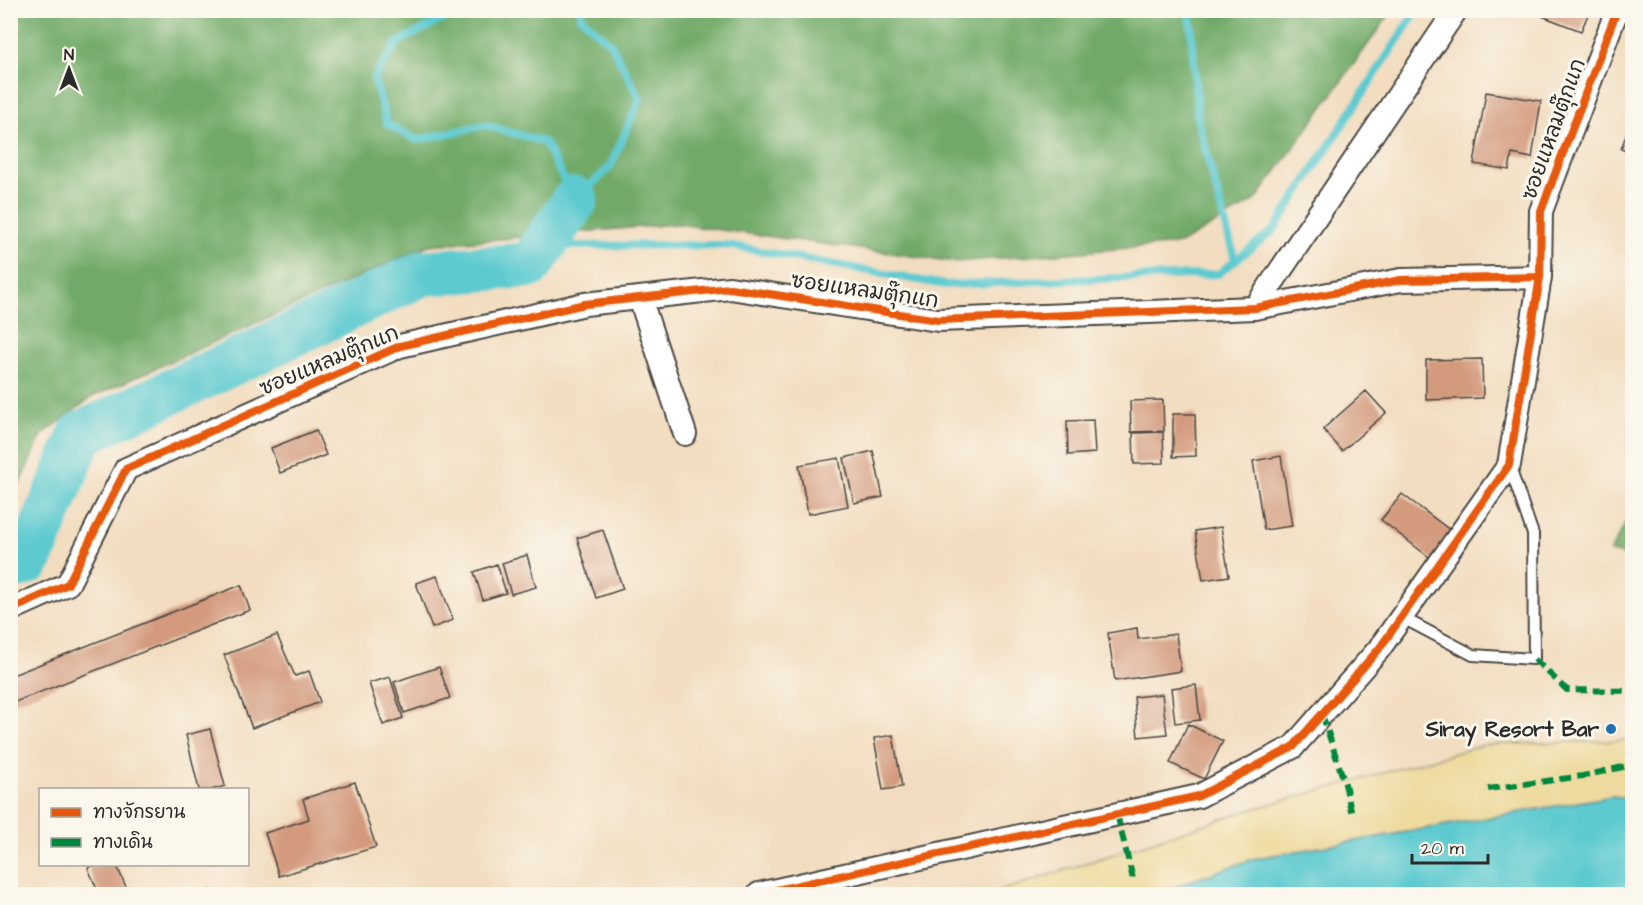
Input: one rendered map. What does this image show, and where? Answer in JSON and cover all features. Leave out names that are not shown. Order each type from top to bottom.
[{"type":"street","points":[[1255,308],[1456,10]]},
{"type":"street","name":"ซอยแหลมตุ๊กแก","points":[[10,610],[68,584],[126,469],[400,346],[585,304],[730,288],[938,320],[1255,308],[1401,280],[1540,277],[1541,211],[1618,10]]},
{"type":"street","points":[[759,894],[1199,796],[1293,747],[1379,650],[1509,465],[1540,277]]},
{"type":"street","points":[[640,298],[685,434]]},
{"type":"lane","points":[[1401,617],[1473,655],[1534,659],[1533,534],[1509,465]]},
{"type":"green space","points":[[11,10],[1392,11],[1256,200],[1180,244],[955,262],[677,224],[429,245],[92,397],[42,435],[11,502]]},
{"type":"green space","points":[[1632,511],[1632,557],[1610,552]]},
{"type":"sand","points":[[1632,740],[1632,799],[1613,796],[1252,859],[1155,894],[991,894],[1246,811],[1484,745]]},
{"type":"water","points":[[1613,796],[1632,799],[1632,894],[1155,894],[1252,859]]},
{"type":"building","points":[[1545,10],[1590,10],[1581,31],[1542,16]]},
{"type":"building","points":[[1486,92],[1541,101],[1532,158],[1512,154],[1509,170],[1474,164]]},
{"type":"building","points":[[1632,118],[1632,153],[1621,149]]},
{"type":"building","points":[[1482,359],[1483,398],[1426,400],[1426,360]]},
{"type":"building","points":[[1366,391],[1386,413],[1342,451],[1323,429]]},
{"type":"building","points":[[1163,400],[1164,431],[1131,432],[1130,401]]},
{"type":"building","points":[[1173,414],[1195,414],[1196,456],[1173,457]]},
{"type":"building","points":[[1093,420],[1095,453],[1068,455],[1067,421]]},
{"type":"building","points":[[316,430],[326,455],[280,473],[271,448]]},
{"type":"building","points":[[1163,432],[1164,463],[1134,464],[1133,433]]},
{"type":"building","points":[[873,451],[883,497],[854,503],[844,458]]},
{"type":"building","points":[[1281,456],[1292,526],[1264,530],[1253,461]]},
{"type":"building","points":[[839,458],[848,506],[808,514],[799,465]]},
{"type":"building","points":[[1402,494],[1455,534],[1434,561],[1381,520]]},
{"type":"building","points":[[1221,527],[1229,576],[1203,580],[1195,531]]},
{"type":"building","points":[[603,530],[623,589],[596,598],[577,538]]},
{"type":"building","points":[[527,555],[536,587],[511,594],[502,563]]},
{"type":"building","points":[[497,564],[506,593],[483,600],[474,572]]},
{"type":"building","points":[[437,576],[453,620],[432,628],[416,583]]},
{"type":"building","points":[[241,585],[250,610],[10,704],[10,676]]},
{"type":"building","points":[[1137,628],[1138,639],[1176,634],[1181,671],[1115,681],[1108,633]]},
{"type":"building","points":[[277,635],[295,676],[309,671],[320,702],[252,728],[224,655]]},
{"type":"building","points":[[439,667],[450,698],[404,713],[394,682]]},
{"type":"building","points":[[390,677],[403,718],[383,725],[369,683]]},
{"type":"building","points":[[1196,685],[1200,720],[1175,723],[1171,688]]},
{"type":"building","points":[[1162,694],[1167,734],[1138,737],[1134,697]]},
{"type":"building","points":[[1188,724],[1223,741],[1204,779],[1170,763]]},
{"type":"building","points":[[210,729],[225,786],[199,788],[186,735]]},
{"type":"building","points":[[893,735],[902,787],[883,790],[874,738]]},
{"type":"building","points":[[355,782],[376,847],[279,876],[265,833],[309,819],[303,799]]},
{"type":"building","points":[[117,866],[129,894],[99,894],[88,868]]},
{"type":"building","points":[[211,890],[212,894],[196,894]]},
{"type":"waterway","points":[[454,10],[453,14],[398,42],[374,78],[387,124],[417,140],[485,125],[544,142],[575,200],[610,167],[640,99],[611,44],[581,17],[581,10]]},
{"type":"waterway","points":[[1190,10],[1198,121],[1235,260]]},
{"type":"waterway","points":[[543,246],[728,245],[945,285],[1218,274],[1274,230],[1417,10]]},
{"type":"waterway","points":[[10,568],[29,561],[81,434],[423,273],[530,265],[575,200]]},
{"type":"marked path","points":[[1534,659],[1567,690],[1632,691]]},
{"type":"marked path","points":[[1322,714],[1345,784],[1352,815]]},
{"type":"marked path","points":[[1488,789],[1583,776],[1632,765]]},
{"type":"marked path","points":[[1117,814],[1133,879]]},
{"type":"cycle path","points":[[759,894],[1199,796],[1293,747],[1379,649],[1509,465],[1540,277],[1541,211],[1618,10]]},
{"type":"cycle path","points":[[10,610],[68,584],[126,469],[400,346],[585,304],[730,288],[938,320],[1255,308],[1401,280],[1540,277]]},
{"type":"place","name":"Siray Resort Bar","points":[[1611,729]]}]
